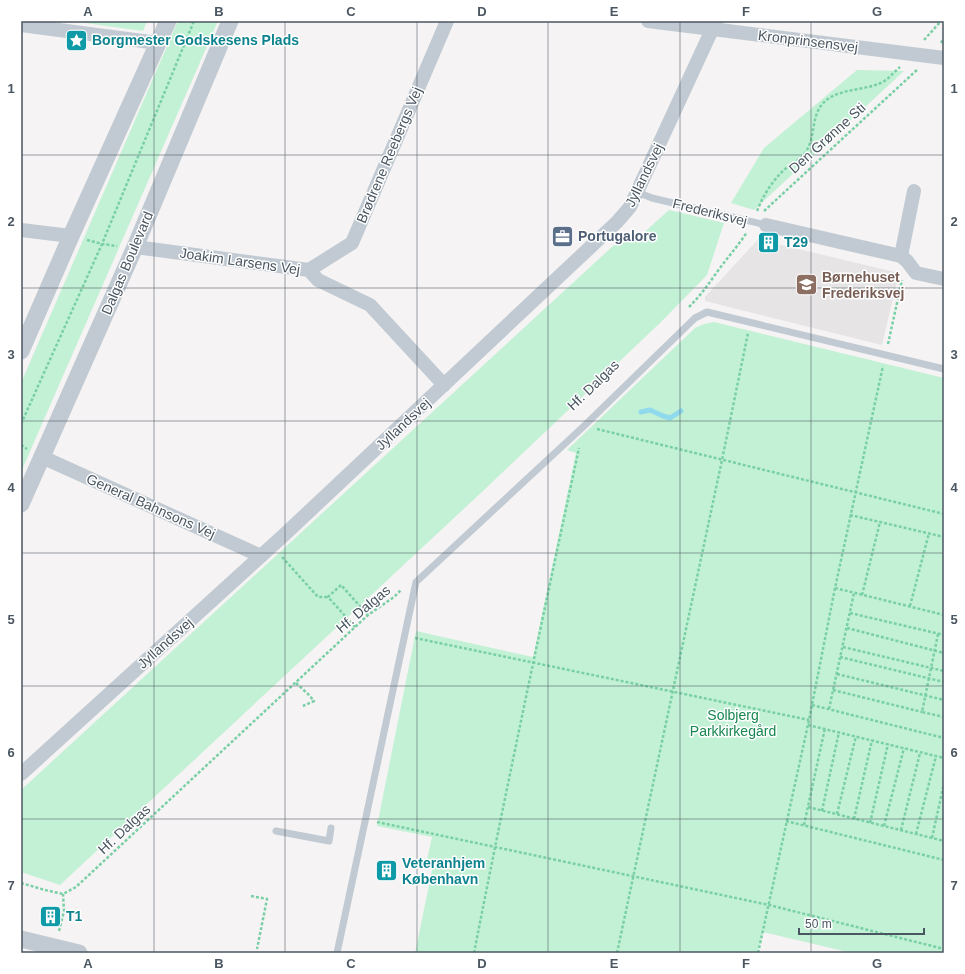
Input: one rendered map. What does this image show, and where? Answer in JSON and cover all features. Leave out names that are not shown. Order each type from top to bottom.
[{"type":"street","points":[[21,351],[168,21]]},
{"type":"street","name":"Dalgas Boulevard","points":[[21,504],[134,247],[230,21]]},
{"type":"street","name":"Brødrene Reebergs Vej","points":[[309,270],[352,243],[447,21]]},
{"type":"street","name":"Kronprinsensvej","points":[[648,21],[715,25],[944,58]]},
{"type":"street","points":[[21,25],[158,43]]},
{"type":"street","name":"Jyllandsvej","points":[[21,774],[272,546],[617,222],[630,207],[715,25]]},
{"type":"street","points":[[914,191],[901,256],[916,273],[944,279]]},
{"type":"street","name":"Frederiksvej","points":[[760,224],[901,256]]},
{"type":"street","points":[[21,230],[71,236]]},
{"type":"street","name":"Joakim Larsens Vej","points":[[134,247],[309,270],[318,280],[370,305],[444,385]]},
{"type":"street","name":"General Bahnsons Vej","points":[[42,457],[261,556]]},
{"type":"street","points":[[21,939],[80,953]]},
{"type":"lane","name":"Frederiksvej","points":[[637,192],[652,198],[760,224]]},
{"type":"lane","points":[[337,953],[416,582],[584,426],[695,318],[707,312],[944,369]]},
{"type":"lane","points":[[276,831],[330,841],[331,828]]},
{"type":"path","points":[[21,424],[102,244],[194,21]]},
{"type":"path","points":[[921,44],[941,21]]},
{"type":"path","points":[[685,310],[702,294],[717,271],[760,224],[755,214],[762,198],[784,170],[805,154],[810,145],[816,115],[822,105],[831,97],[876,85],[887,80],[902,65]]},
{"type":"path","name":"Den Grønne Sti","points":[[760,224],[767,208],[916,71]]},
{"type":"path","points":[[71,236],[102,244],[134,247]]},
{"type":"path","points":[[758,953],[808,725],[850,515],[902,279],[916,273]]},
{"type":"path","points":[[617,953],[750,323]]},
{"type":"path","points":[[474,953],[533,662],[584,426],[944,514]]},
{"type":"path","points":[[850,515],[944,537]]},
{"type":"path","points":[[862,595],[880,522]]},
{"type":"path","points":[[910,606],[929,533]]},
{"type":"path","points":[[272,546],[318,597],[328,597],[342,585],[368,614]]},
{"type":"path","name":"Hf. Dalgas","points":[[63,894],[76,887],[296,683],[368,614],[394,598],[402,590],[404,584]]},
{"type":"path","points":[[835,588],[944,615]]},
{"type":"path","points":[[829,709],[854,593]]},
{"type":"path","points":[[328,597],[355,627]]},
{"type":"path","points":[[850,613],[944,635]]},
{"type":"path","points":[[847,628],[944,653]]},
{"type":"path","points":[[922,712],[938,634]]},
{"type":"path","points":[[405,635],[809,720]]},
{"type":"path","points":[[843,647],[944,672]]},
{"type":"path","points":[[840,657],[944,682]]},
{"type":"path","points":[[837,674],[944,700]]},
{"type":"path","points":[[296,683],[314,702],[303,706]]},
{"type":"path","points":[[833,690],[944,718]]},
{"type":"path","points":[[812,705],[944,738]]},
{"type":"path","points":[[808,725],[944,758]]},
{"type":"path","points":[[804,825],[825,728]]},
{"type":"path","points":[[822,811],[838,732]]},
{"type":"path","points":[[837,814],[856,736]]},
{"type":"path","points":[[854,819],[872,740]]},
{"type":"path","points":[[870,823],[888,744]]},
{"type":"path","points":[[884,826],[904,748]]},
{"type":"path","points":[[901,830],[920,753]]},
{"type":"path","points":[[916,834],[936,756]]},
{"type":"path","points":[[932,838],[944,783]]},
{"type":"path","points":[[808,807],[944,841]]},
{"type":"path","points":[[366,820],[769,905],[944,949]]},
{"type":"path","points":[[786,820],[944,860]]},
{"type":"path","points":[[21,883],[63,894],[64,910],[55,947]]},
{"type":"path","points":[[251,896],[266,899],[257,949]]},
{"type":"shaded area","name":"Børnehuset Frederiksvej","points":[[764,233],[777,244],[899,273],[882,345],[705,301],[705,297]]},
{"type":"green space","points":[[71,21],[147,21],[143,31]]},
{"type":"green space","points":[[178,21],[218,21],[21,472],[21,383]]},
{"type":"green space","points":[[857,70],[904,71],[754,210],[731,203],[764,148]]},
{"type":"green space","points":[[669,210],[724,223],[707,275],[661,322],[483,491],[60,885],[21,872],[21,790],[613,246],[639,237]]},
{"type":"green space","name":"Solbjerg Parkkirkegård","points":[[714,322],[944,378],[944,953],[852,953],[763,932],[757,953],[415,953],[433,866],[426,864],[432,837],[377,826],[416,631],[533,657],[576,453],[567,450],[695,328]]},
{"type":"waterway","points":[[641,412],[650,410],[670,418],[681,411]]},
{"type":"place","name":"Borgmester Godskesens Plads","points":[[77,40]]},
{"type":"place","name":"Portugalore","points":[[562,236]]},
{"type":"place","name":"T29","points":[[769,242]]},
{"type":"place","name":"Børnehuset Frederiksvej","points":[[806,285]]},
{"type":"place","name":"Veteranhjem København","points":[[387,871]]},
{"type":"place","name":"T1","points":[[51,916]]}]
